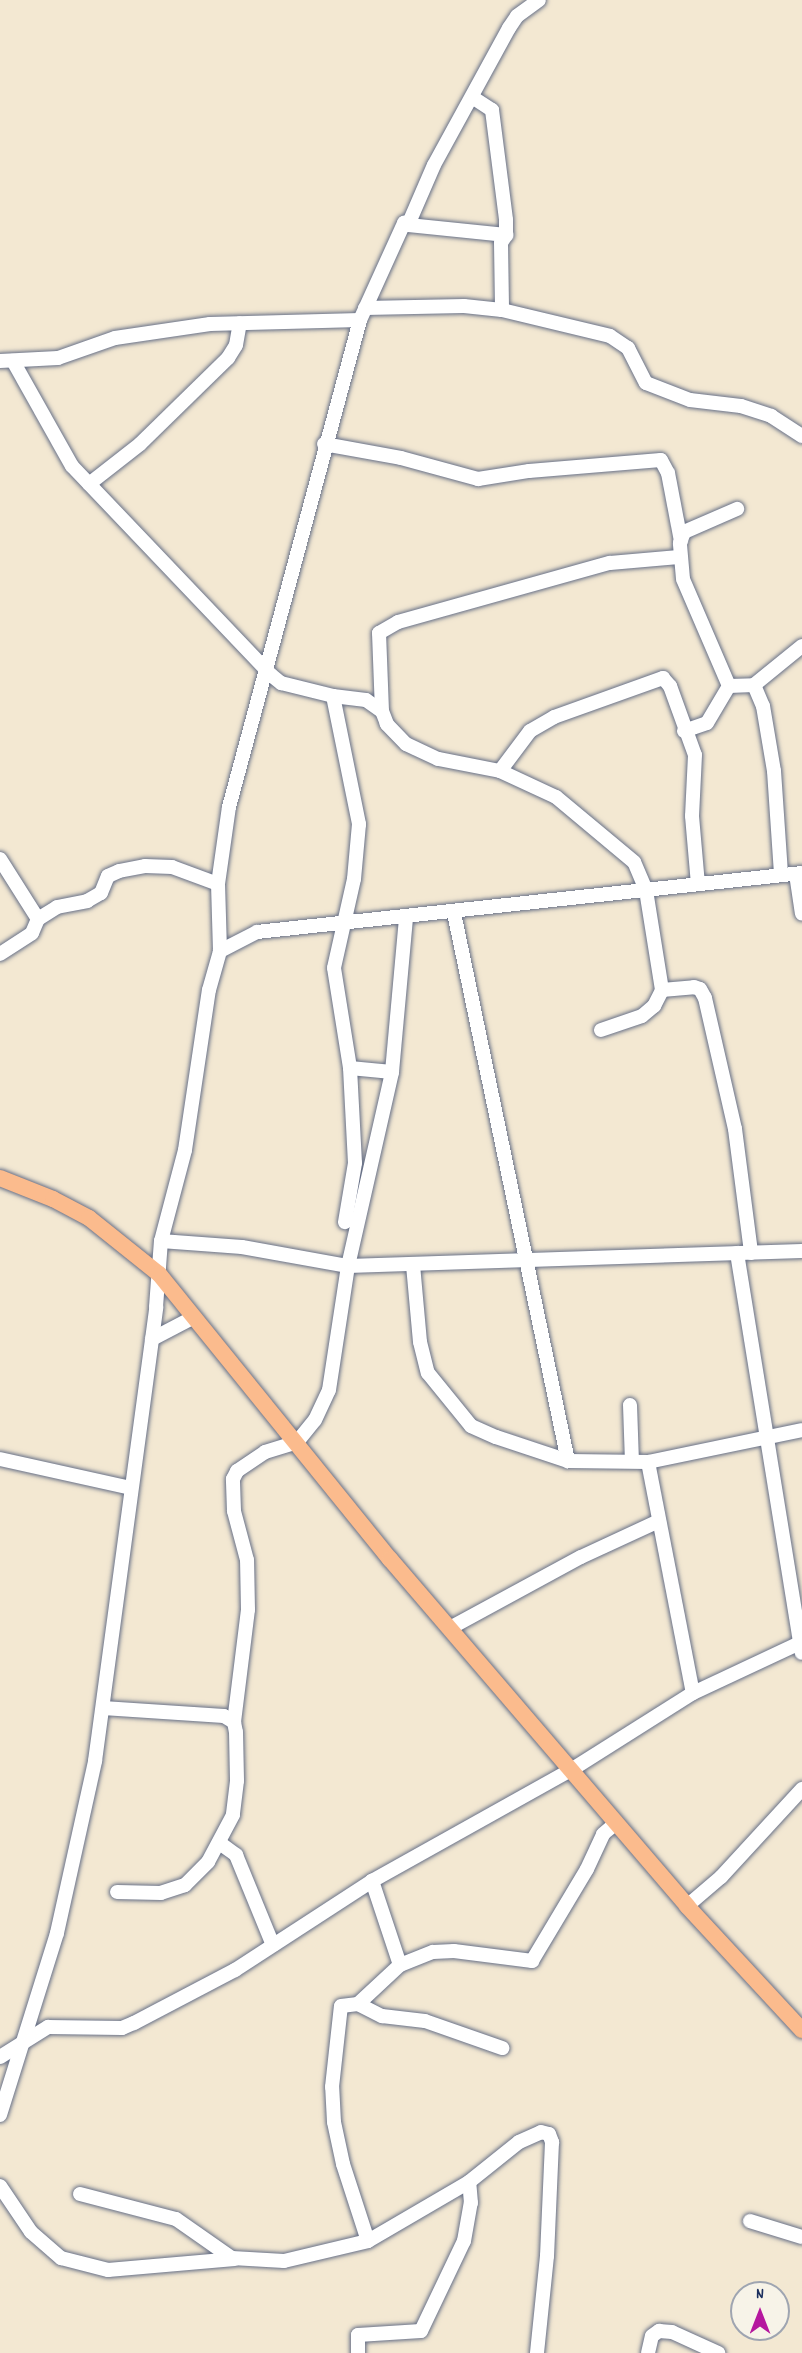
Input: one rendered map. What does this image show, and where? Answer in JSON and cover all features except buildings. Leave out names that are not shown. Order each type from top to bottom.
[{"type":"main road","points":[[0,1178],[53,1198],[89,1218],[159,1274],[450,1628],[687,1906],[802,2030]]},
{"type":"street","points":[[408,225],[434,165],[509,28],[517,16],[539,0]]},
{"type":"street","points":[[472,97],[492,110],[506,235],[501,243],[502,310]]},
{"type":"street","points":[[0,2115],[26,2040],[78,1847],[103,1708],[152,1339],[161,1240],[185,1150],[209,990],[220,951],[218,884],[229,807],[265,666],[286,606],[324,444],[362,314],[404,223],[506,235]]},
{"type":"street","points":[[382,711],[366,700],[333,696],[282,683],[72,466],[7,361],[58,358],[115,338],[240,323],[464,306],[502,310],[610,336],[628,348],[646,383],[690,400],[741,406],[761,413],[802,436]]},
{"type":"street","points":[[89,484],[140,444],[228,358],[236,345],[240,323]]},
{"type":"street","points":[[324,444],[400,458],[478,479],[529,471],[661,460],[668,473],[681,541]]},
{"type":"street","points":[[729,686],[683,579],[679,557],[684,532],[737,509]]},
{"type":"street","points":[[602,1030],[642,1016],[654,1006],[662,990],[646,890],[634,862],[556,797],[500,771],[438,759],[406,744],[387,724],[382,711],[379,633],[383,627],[610,563],[679,557]]},
{"type":"street","points":[[729,686],[754,685],[802,646]]},
{"type":"street","points":[[500,771],[530,731],[554,717],[663,678],[670,686],[694,755],[692,816],[698,884]]},
{"type":"street","points":[[754,685],[763,706],[774,771],[781,875]]},
{"type":"street","points":[[684,731],[707,723],[729,686]]},
{"type":"street","points":[[333,696],[359,824],[354,879],[334,968],[350,1068],[356,1163],[345,1222]]},
{"type":"street","points":[[0,859],[38,920]]},
{"type":"street","points":[[0,954],[32,933],[38,920],[57,907],[87,901],[100,893],[108,876],[145,866],[172,867],[218,884]]},
{"type":"street","points":[[220,951],[257,932],[454,913],[781,875],[799,874],[802,914]]},
{"type":"street","points":[[454,913],[529,1261],[568,1461]]},
{"type":"street","points":[[117,1892],[161,1893],[185,1885],[221,1844],[233,1815],[237,1781],[234,1722],[248,1610],[247,1560],[234,1510],[233,1479],[237,1471],[265,1452],[297,1442],[315,1420],[329,1390],[348,1266],[392,1072],[406,918]]},
{"type":"street","points":[[0,2057],[48,2027],[128,2026],[235,1970],[372,1881],[571,1770],[693,1693],[801,1646],[765,1437],[744,1253],[735,1129],[705,998],[700,989],[694,987],[662,990]]},
{"type":"street","points":[[350,1068],[392,1072]]},
{"type":"street","points":[[161,1240],[242,1248],[348,1266],[802,1251]]},
{"type":"street","points":[[413,1265],[420,1342],[428,1374],[471,1426],[568,1461],[648,1462],[802,1430]]},
{"type":"street","points":[[152,1339],[194,1317]]},
{"type":"street","points":[[630,1405],[632,1461]]},
{"type":"street","points":[[0,1459],[131,1488]]},
{"type":"street","points":[[648,1462],[693,1693]]},
{"type":"street","points":[[450,1628],[581,1557],[659,1521]]},
{"type":"street","points":[[103,1708],[224,1716],[234,1722]]},
{"type":"street","points":[[687,1906],[721,1877],[802,1789]]},
{"type":"street","points":[[358,2004],[400,1965],[433,1952],[454,1951],[532,1961],[587,1869],[603,1834],[616,1822]]},
{"type":"street","points":[[221,1844],[236,1855],[273,1945]]},
{"type":"street","points":[[372,1881],[400,1965]]},
{"type":"street","points":[[368,2241],[343,2164],[332,2087],[338,2011],[347,2002],[358,2004],[382,2016],[425,2021],[502,2048]]},
{"type":"street","points":[[80,2194],[176,2219],[232,2258],[252,2257],[284,2261],[340,2251],[368,2241],[469,2182],[519,2142],[541,2132],[549,2134],[552,2142],[547,2256],[537,2353]]},
{"type":"street","points":[[358,2353],[358,2335],[421,2331],[464,2241],[471,2203],[469,2182]]},
{"type":"street","points":[[0,2186],[31,2232],[61,2258],[108,2270],[252,2257]]},
{"type":"street","points":[[750,2221],[802,2237]]},
{"type":"street","points":[[648,2353],[652,2336],[659,2331],[672,2332],[718,2353]]}]
